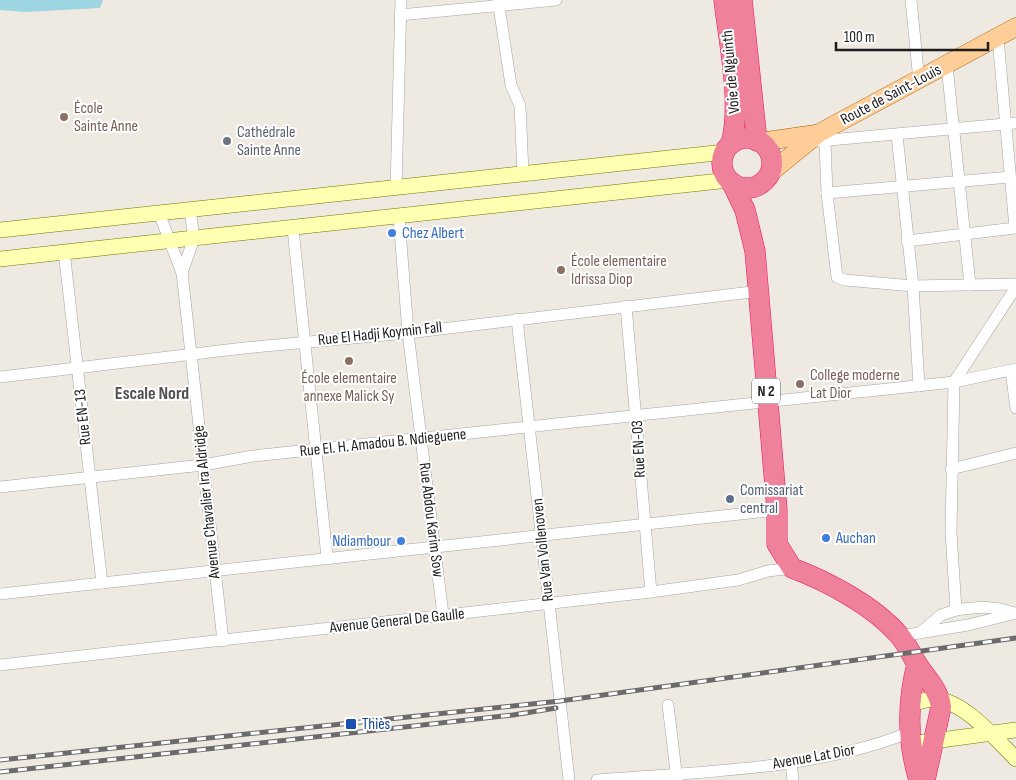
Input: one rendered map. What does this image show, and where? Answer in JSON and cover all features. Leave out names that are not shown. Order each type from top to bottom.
[{"type":"highway","name":"Voie de Nguinth","points":[[724,0],[735,103],[735,126],[728,148]]},
{"type":"highway","name":"Voie de Nguinth","points":[[742,0],[759,142]]},
{"type":"highway","points":[[745,138],[759,142],[770,153],[772,159],[768,176],[754,187],[738,186],[730,181],[722,169],[728,148],[745,138]]},
{"type":"highway","name":"N 2","points":[[768,176],[758,211],[756,251],[766,401],[777,510],[777,538]]},
{"type":"highway","name":"N 2","points":[[730,181],[745,210],[756,251]]},
{"type":"highway","points":[[777,538],[787,541],[801,563],[797,570],[874,613],[900,636],[941,700],[940,720],[932,742],[925,780]]},
{"type":"highway","points":[[917,664],[909,704],[911,738],[919,780]]},
{"type":"main road","name":"Route de Saint-Louis","points":[[818,138],[1016,28]]},
{"type":"main road","points":[[759,142],[818,138]]},
{"type":"main road","points":[[768,176],[818,138]]},
{"type":"main road","points":[[0,230],[396,188],[728,148]]},
{"type":"main road","points":[[0,259],[730,181]]},
{"type":"main road","points":[[909,704],[933,699],[955,706],[992,733],[1016,759]]},
{"type":"main road","points":[[911,738],[932,742],[1016,730]]},
{"type":"street","points":[[396,188],[401,0]]},
{"type":"street","points":[[400,15],[499,3],[556,0]]},
{"type":"street","points":[[911,0],[919,81]]},
{"type":"street","points":[[499,3],[511,85],[520,106],[523,173]]},
{"type":"street","points":[[998,38],[1010,123],[1010,177],[1016,235]]},
{"type":"street","points":[[947,66],[970,285]]},
{"type":"street","points":[[1010,123],[897,135],[818,138],[837,277],[845,280],[913,286],[1016,285]]},
{"type":"street","points":[[897,135],[913,286],[918,386]]},
{"type":"street","points":[[827,193],[958,180],[1010,177]]},
{"type":"street","points":[[182,273],[194,238],[190,210]]},
{"type":"street","points":[[159,213],[182,273]]},
{"type":"street","name":"Rue Abdou Karim Sow","points":[[399,216],[408,333],[443,615]]},
{"type":"street","points":[[907,241],[1016,228]]},
{"type":"street","points":[[293,229],[327,557]]},
{"type":"street","name":"Rue EN-13","points":[[64,251],[102,583]]},
{"type":"street","name":"Avenue Chavalier Ira Aldridge","points":[[182,273],[223,641]]},
{"type":"street","points":[[956,610],[951,532],[954,382],[1016,285]]},
{"type":"street","name":"Rue El Hadji Koymin Fall","points":[[0,377],[304,342],[408,333],[760,290]]},
{"type":"street","name":"Rue EN-03","points":[[626,306],[651,592]]},
{"type":"street","name":"Rue Van Vollenoven","points":[[517,319],[569,780]]},
{"type":"street","points":[[1013,370],[1016,408]]},
{"type":"street","name":"Rue El. H. Amadou B. Ndieguene","points":[[0,487],[203,464],[254,456],[420,440],[954,382],[1013,370]]},
{"type":"street","points":[[951,469],[1016,453]]},
{"type":"street","points":[[0,594],[327,557],[777,510]]},
{"type":"street","points":[[768,571],[777,538]]},
{"type":"street","name":"Avenue General De Gaulle","points":[[0,666],[651,592],[738,580],[768,571],[797,570]]},
{"type":"street","points":[[920,633],[941,614],[956,610],[984,606],[999,607],[1015,613]]},
{"type":"street","points":[[900,636],[968,625],[1015,613]]},
{"type":"street","points":[[668,706],[676,777]]},
{"type":"street","name":"Avenue Lat Dior","points":[[597,780],[676,777],[792,763],[911,738]]},
{"type":"street","points":[[792,763],[794,780]]},
{"type":"water","points":[[0,0],[103,0],[100,8],[26,12],[0,10]]},
{"type":"railway","points":[[0,760],[560,701],[1016,638]]},
{"type":"railway","points":[[0,772],[513,715],[556,708]]},
{"type":"place","name":"École Sainte Anne","points":[[64,117]]},
{"type":"place","name":"Cathédrale Sainte Anne","points":[[227,141]]},
{"type":"place","name":"Chez Albert","points":[[392,233]]},
{"type":"place","name":"École elementaire Idrissa Diop","points":[[561,270]]},
{"type":"place","name":"École elementaire annexe Malick Sy","points":[[349,361]]},
{"type":"place","name":"College moderne Lat Dior","points":[[800,384]]},
{"type":"place","name":"Comissariat central","points":[[730,499]]},
{"type":"place","name":"Auchan","points":[[826,538]]},
{"type":"place","name":"Ndiambour","points":[[401,541]]},
{"type":"place","name":"Thiès","points":[[351,724]]},
{"type":"district","name":"Escale Nord","points":[[152,393]]}]
